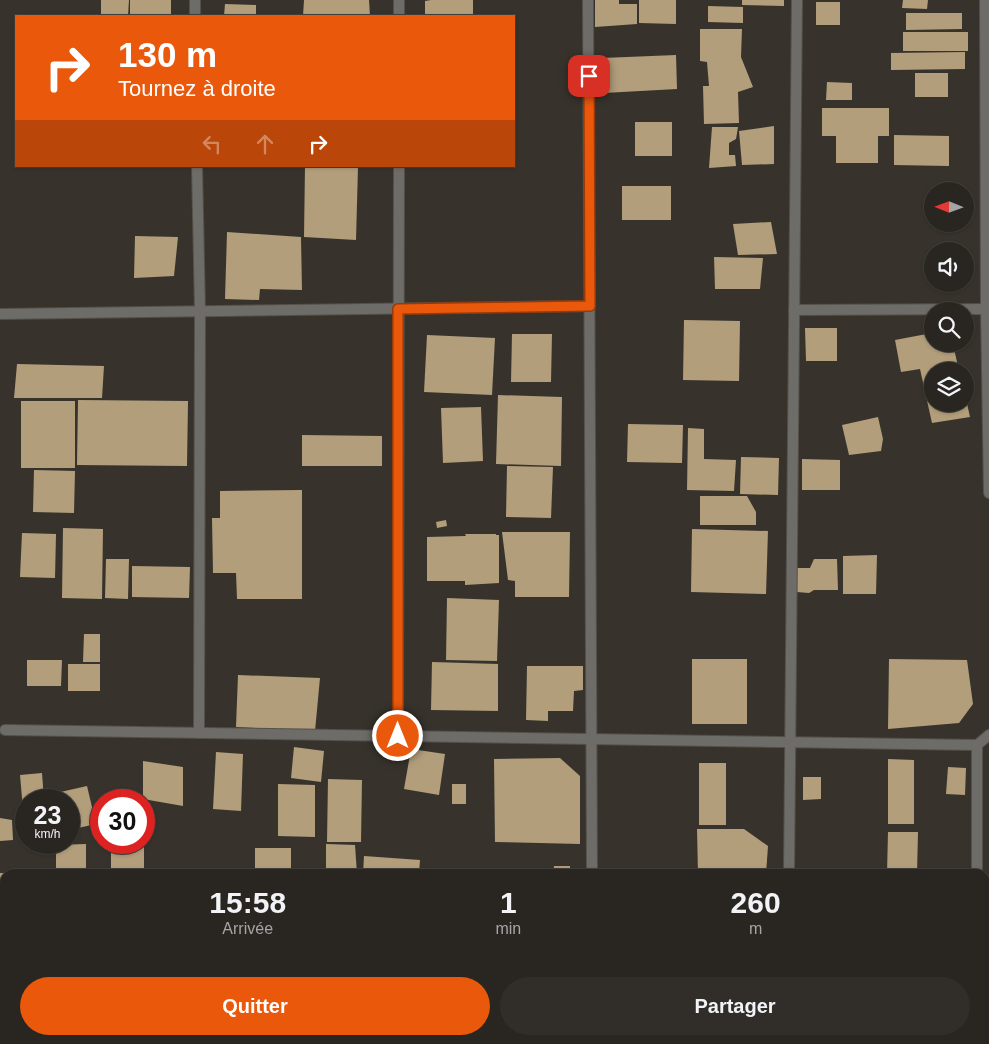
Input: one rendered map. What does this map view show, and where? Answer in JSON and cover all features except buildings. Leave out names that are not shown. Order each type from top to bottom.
[{"type":"street","points":[[195,0],[195,15]]},
{"type":"street","points":[[399,0],[399,15]]},
{"type":"street","points":[[588,0],[592,869]]},
{"type":"street","points":[[788,869],[797,0]]},
{"type":"street","points":[[985,0],[989,493]]},
{"type":"street","points":[[197,167],[200,312],[199,733]]},
{"type":"street","points":[[398,736],[399,167]]},
{"type":"street","points":[[0,314],[590,306]]},
{"type":"street","points":[[794,310],[988,309]]},
{"type":"street","points":[[5,730],[977,745],[989,735]]},
{"type":"street","points":[[977,745],[977,869]]},
{"type":"route","points":[[398,736],[398,309],[590,306],[589,76]]}]
